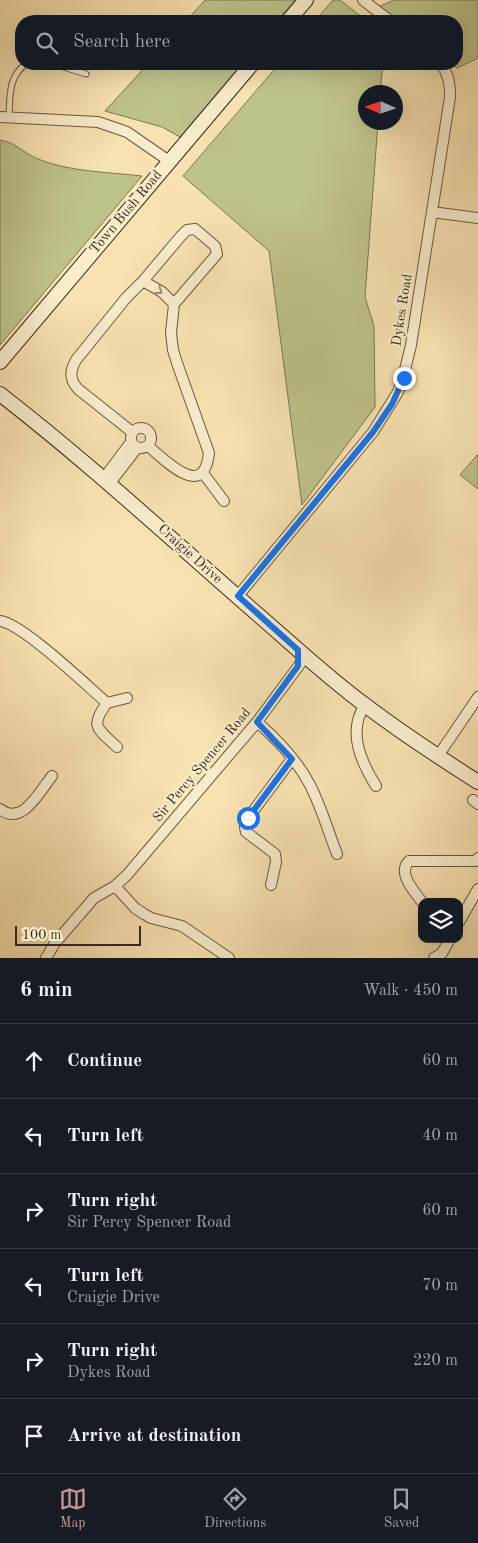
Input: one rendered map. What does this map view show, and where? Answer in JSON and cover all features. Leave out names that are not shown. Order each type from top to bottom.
[{"type":"street","points":[[293,15],[306,0]]},
{"type":"street","points":[[364,0],[383,15]]},
{"type":"street","name":"Town Bush Road","points":[[0,362],[247,70]]},
{"type":"street","name":"Dykes Road","points":[[238,596],[373,432],[398,392],[404,378],[411,345],[450,97],[448,75],[445,70]]},
{"type":"street","points":[[4,118],[98,122],[128,132],[169,161]]},
{"type":"street","points":[[432,212],[478,218]]},
{"type":"street","points":[[195,229],[215,246],[217,254],[174,304],[171,333],[173,350],[209,452],[208,463],[203,473],[190,476],[180,472],[148,446],[141,448],[73,384],[71,377],[72,368],[76,360],[126,298],[188,230],[195,229]]},
{"type":"street","points":[[143,281],[162,292],[174,304]]},
{"type":"street","name":"Craigie Drive","points":[[0,394],[46,429],[107,480],[238,596],[300,657],[365,705],[478,782]]},
{"type":"street","points":[[107,480],[133,441],[138,427],[148,430],[151,436],[148,446]]},
{"type":"street","points":[[203,473],[224,501]]},
{"type":"street","points":[[0,621],[15,626],[107,703]]},
{"type":"street","name":"Sir Percy Spencer Road","points":[[46,958],[94,898],[115,886],[127,875],[257,722],[300,657]]},
{"type":"street","points":[[438,756],[478,697]]},
{"type":"street","points":[[117,747],[100,731],[97,726],[97,718],[107,703],[127,698]]},
{"type":"street","points":[[365,705],[356,720],[356,732],[360,754],[376,786]]},
{"type":"street","points":[[257,722],[292,759],[311,787],[337,854]]},
{"type":"street","points":[[271,885],[276,862],[275,854],[246,832],[244,827],[248,818],[292,759]]},
{"type":"street","points":[[0,809],[10,814],[17,814],[25,810],[52,776]]},
{"type":"street","points":[[419,898],[404,872],[410,861],[477,860]]},
{"type":"street","points":[[115,886],[144,914],[151,918],[182,926],[229,958]]},
{"type":"street","points":[[463,915],[478,889]]},
{"type":"street","points":[[442,956],[448,943]]},
{"type":"lane","points":[[4,118],[13,82],[20,70]]},
{"type":"lane","points":[[73,70],[86,74]]},
{"type":"green space","points":[[205,0],[295,0],[282,15],[191,15]]},
{"type":"green space","points":[[333,0],[340,0],[359,15],[320,15]]},
{"type":"green space","points":[[394,0],[478,0],[478,58],[463,65],[463,15],[389,15],[378,7]]},
{"type":"green space","points":[[143,70],[237,70],[180,137],[162,127],[105,111]]},
{"type":"green space","points":[[274,70],[382,70],[381,85],[358,85],[358,130],[377,130],[365,297],[374,326],[375,407],[302,505],[269,251],[183,176]]},
{"type":"green space","points":[[0,140],[11,143],[38,159],[63,167],[142,176],[0,345]]},
{"type":"green space","points":[[478,454],[478,489],[460,475]]},
{"type":"route","points":[[248,818],[292,759],[288,752],[257,722],[298,666],[299,657],[298,650],[238,596],[373,432],[392,404],[404,378]]}]
